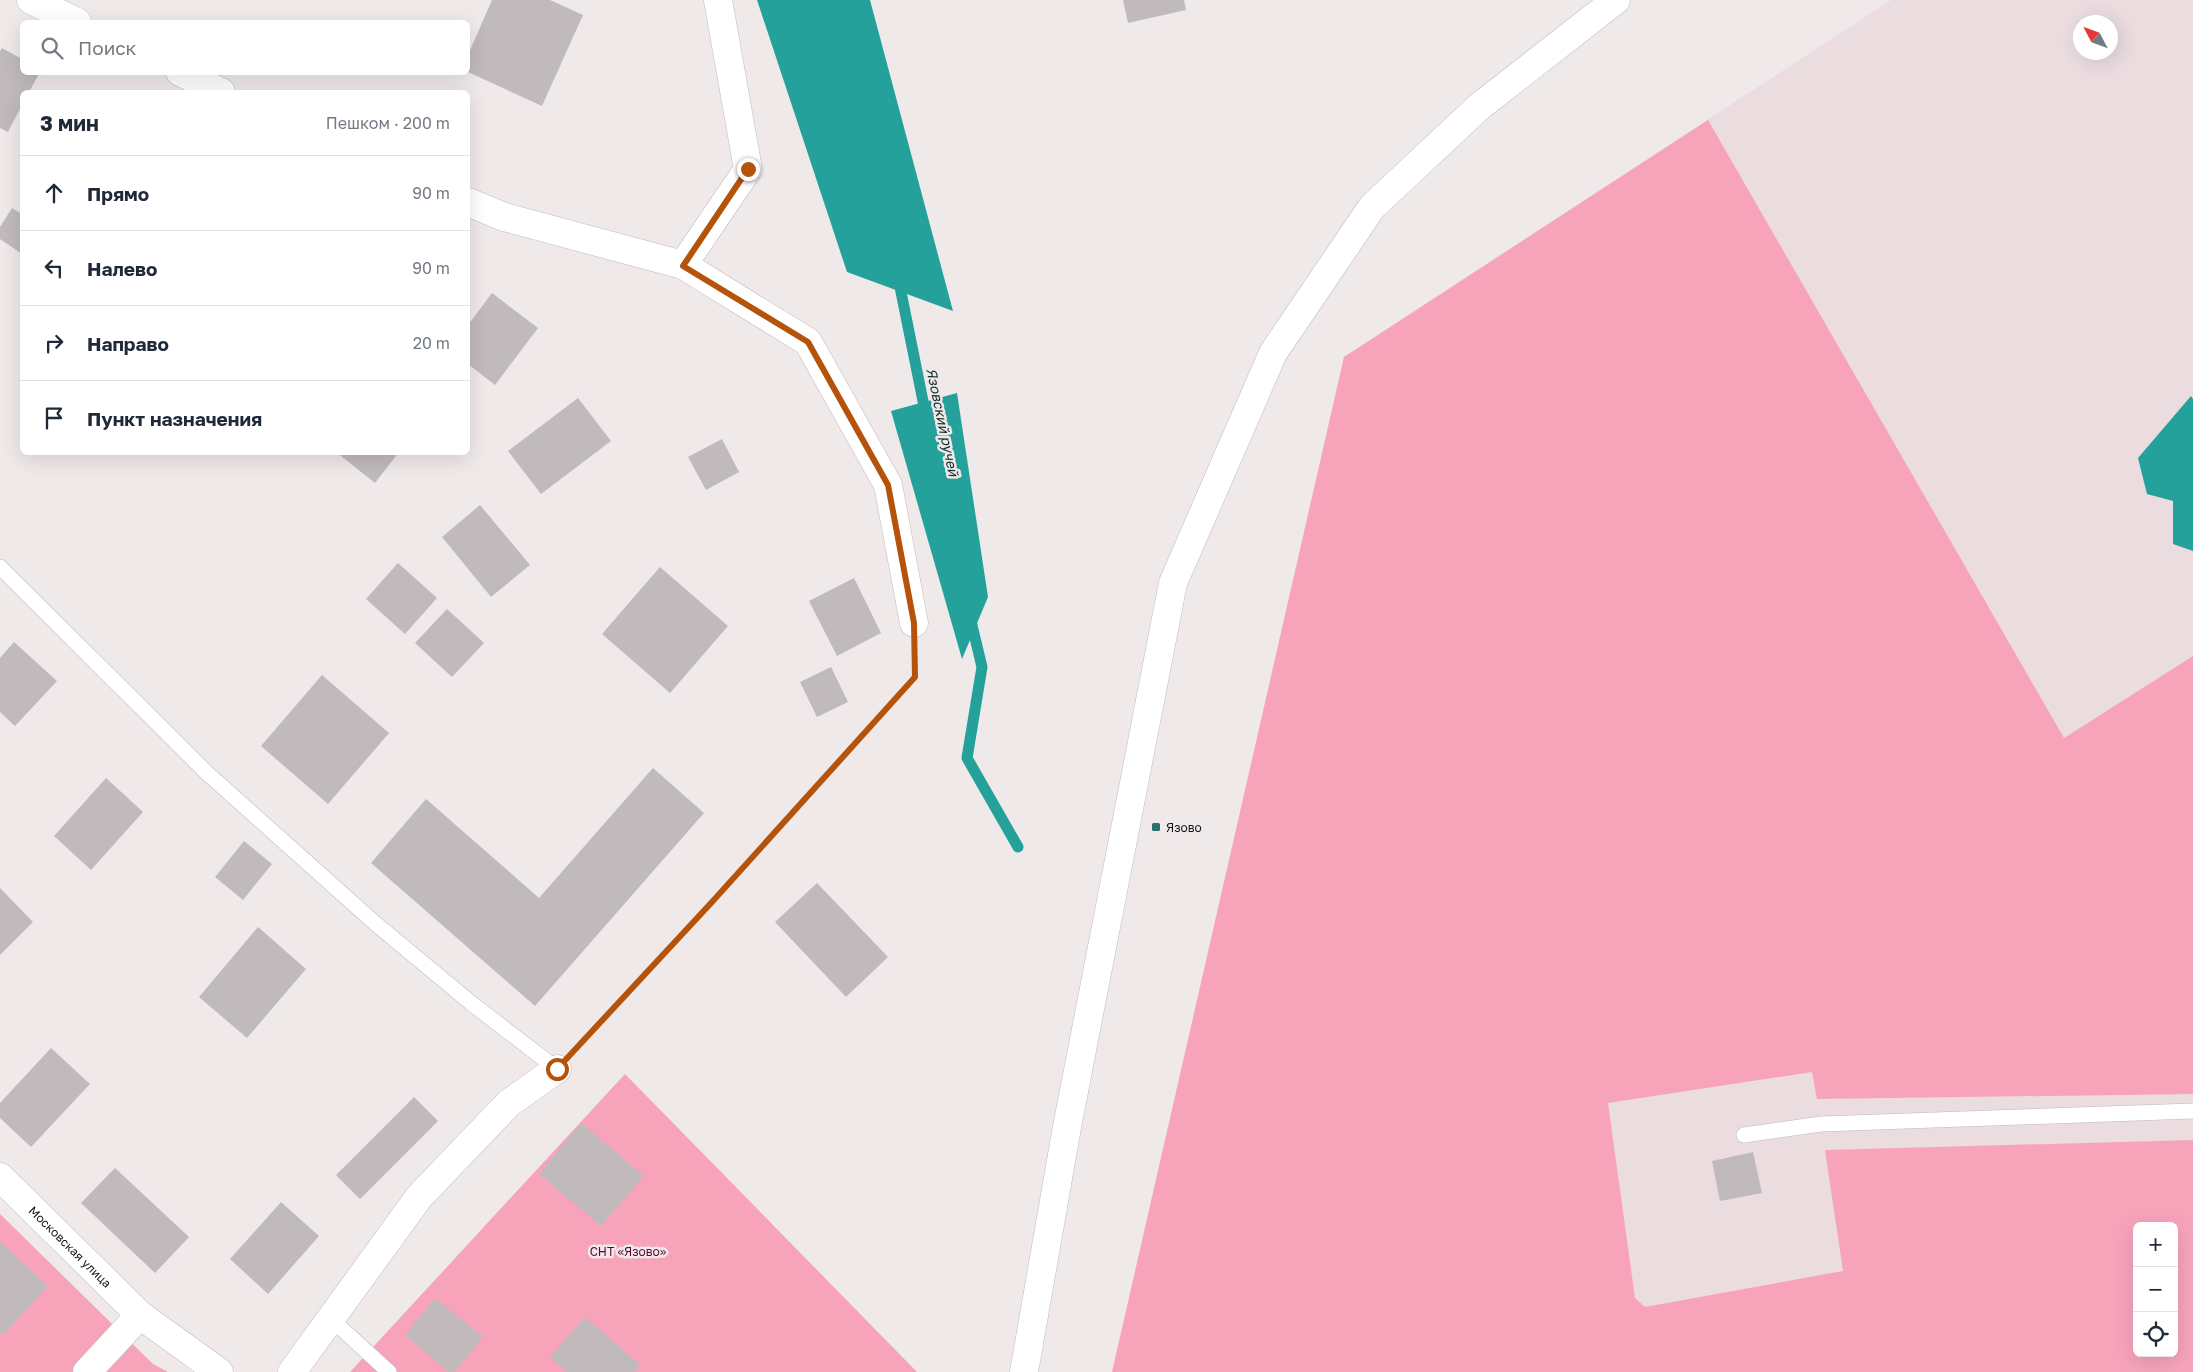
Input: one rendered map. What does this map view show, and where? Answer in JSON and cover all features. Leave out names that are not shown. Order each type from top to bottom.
[{"type":"street","points":[[31,0],[73,20]]},
{"type":"street","points":[[683,266],[748,169],[718,0]]},
{"type":"street","points":[[1024,1372],[1067,1127],[1177,574],[1273,353],[1372,207],[1480,106],[1616,0]]},
{"type":"street","points":[[186,75],[217,90]]},
{"type":"street","points":[[470,203],[504,217],[683,266],[808,342],[888,485],[914,623]]},
{"type":"street","points":[[292,1372],[419,1197],[509,1103],[557,1069]]},
{"type":"street","name":"Московская улица","points":[[0,1177],[140,1315],[219,1372]]},
{"type":"street","points":[[87,1372],[140,1315]]},
{"type":"lane","points":[[0,567],[207,773],[376,924],[472,1003],[557,1069]]},
{"type":"lane","points":[[1744,1135],[1821,1124],[2193,1111]]},
{"type":"lane","points":[[331,1319],[389,1372]]},
{"type":"path","points":[[557,1069],[712,902],[915,677],[914,623]]},
{"type":"shaded area","points":[[1891,0],[2193,0],[2193,1372],[1112,1372],[1344,357]]},
{"type":"green space","points":[[1708,120],[2064,738],[2193,656],[2193,1094],[1817,1099],[1812,1072],[1608,1103],[1635,1298],[1645,1307],[1843,1271],[1825,1150],[2193,1140],[2193,1372],[1112,1372],[1344,357]]},
{"type":"green space","name":"СНТ «Язово»","points":[[625,1074],[917,1372],[350,1372]]},
{"type":"green space","points":[[0,1214],[153,1364],[168,1372],[0,1372]]},
{"type":"water","points":[[757,0],[870,0],[953,311],[847,272]]},
{"type":"water","points":[[957,393],[988,597],[962,659],[891,411]]},
{"type":"water","points":[[2191,396],[2193,399],[2193,551],[2173,544],[2173,501],[2147,494],[2138,458]]},
{"type":"building","points":[[492,0],[550,0],[583,15],[542,106],[470,73],[470,50]]},
{"type":"building","points":[[1123,0],[1184,0],[1186,10],[1128,23]]},
{"type":"building","points":[[2,48],[20,58],[20,75],[38,75],[30,90],[20,90],[20,109],[8,132],[0,128],[0,51]]},
{"type":"building","points":[[12,208],[20,213],[20,253],[0,239],[0,227]]},
{"type":"building","points":[[492,293],[538,328],[495,385],[470,366],[470,322]]},
{"type":"building","points":[[578,398],[611,441],[541,494],[508,451]]},
{"type":"building","points":[[722,439],[739,472],[706,490],[688,457]]},
{"type":"building","points":[[340,455],[397,455],[375,483]]},
{"type":"building","points":[[480,505],[530,565],[491,597],[442,537]]},
{"type":"building","points":[[398,563],[437,598],[405,634],[366,599]]},
{"type":"building","points":[[660,567],[728,626],[670,693],[602,634]]},
{"type":"building","points":[[854,578],[881,633],[837,656],[809,601]]},
{"type":"building","points":[[447,609],[484,643],[452,677],[415,643]]},
{"type":"building","points":[[14,642],[57,681],[15,726],[0,712],[0,658]]},
{"type":"building","points":[[831,667],[848,702],[817,717],[800,682]]},
{"type":"building","points":[[322,675],[389,733],[328,804],[261,746]]},
{"type":"building","points":[[653,768],[704,813],[535,1006],[371,863],[426,799],[539,898]]},
{"type":"building","points":[[106,778],[143,812],[91,870],[54,836]]},
{"type":"building","points":[[244,841],[272,864],[243,900],[215,877]]},
{"type":"building","points":[[817,883],[888,957],[846,997],[775,922]]},
{"type":"building","points":[[0,888],[33,922],[0,955]]},
{"type":"building","points":[[258,927],[306,969],[247,1038],[199,997]]},
{"type":"building","points":[[51,1048],[90,1084],[31,1147],[0,1118],[0,1103]]},
{"type":"building","points":[[414,1097],[438,1121],[360,1199],[336,1175]]},
{"type":"building","points":[[581,1123],[644,1176],[601,1226],[539,1174]]},
{"type":"building","points":[[1753,1152],[1762,1193],[1720,1201],[1712,1161]]},
{"type":"building","points":[[115,1168],[189,1237],[155,1273],[81,1203]]},
{"type":"building","points":[[281,1202],[319,1236],[268,1294],[230,1259]]},
{"type":"building","points":[[0,1242],[48,1286],[3,1335],[0,1332]]},
{"type":"building","points":[[435,1298],[483,1337],[454,1372],[449,1372],[405,1335]]},
{"type":"building","points":[[585,1317],[640,1365],[633,1372],[567,1372],[550,1357]]},
{"type":"waterway","name":"Язовский ручей","points":[[898,277],[926,416]]},
{"type":"waterway","name":"Язовский ручей","points":[[970,617],[982,667],[967,758],[1018,847]]},
{"type":"place","name":"Язово","points":[[1156,827]]},
{"type":"route","points":[[557,1069],[712,902],[915,677],[914,623],[888,485],[808,342],[683,266],[748,169]]}]
